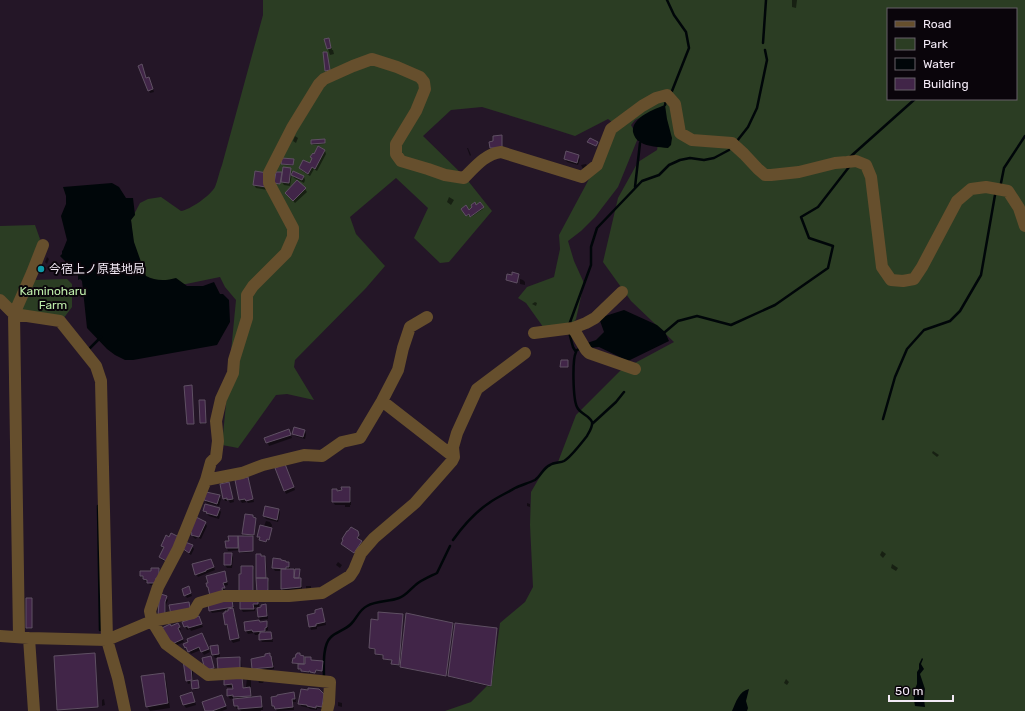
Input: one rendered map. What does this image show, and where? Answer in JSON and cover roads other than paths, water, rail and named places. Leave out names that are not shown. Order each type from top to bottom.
[{"type":"street","points":[[327,711],[330,682],[240,673],[208,675],[166,644],[152,620],[150,611],[158,587],[178,549],[206,480],[210,462],[216,457],[218,441],[216,421],[221,399],[233,373],[234,360],[247,318],[247,295],[253,286],[286,253],[294,237],[293,228],[269,183],[270,173],[292,128],[319,84],[324,79],[372,59],[397,67],[420,77],[424,82],[425,89],[416,111],[396,144],[396,154],[401,161],[445,175],[464,178],[482,160],[493,153],[501,152],[582,177],[597,165],[611,129],[642,106],[656,98],[667,95],[674,104],[680,133],[692,140],[732,143],[758,170],[765,175],[772,176],[799,172],[835,163],[856,161],[866,165],[871,177],[882,267],[891,280],[903,281],[914,279],[922,267],[957,201],[971,189],[986,187],[1008,191],[1020,208],[1025,226]]},
{"type":"street","points":[[34,711],[24,638],[14,314],[43,245]]},
{"type":"street","points":[[534,333],[573,328],[586,323],[595,318],[622,292]]},
{"type":"street","points":[[0,300],[14,314],[60,321],[96,366],[101,381],[108,640],[125,711]]},
{"type":"street","points":[[206,480],[242,473],[263,465],[304,454],[322,456],[342,442],[360,438],[398,370],[410,327],[427,318]]},
{"type":"street","points":[[573,328],[589,353],[635,370]]},
{"type":"street","points":[[0,636],[108,640],[152,620],[193,613],[199,603],[223,596],[289,596],[322,594],[350,576],[361,553],[374,538],[415,503],[452,461],[454,457],[453,447],[457,433],[477,389],[525,353]]},
{"type":"street","points":[[382,401],[454,457]]},
{"type":"water","points":[[665,105],[672,138],[671,145],[668,148],[643,144],[635,138],[633,127],[639,118]]},
{"type":"water","points":[[112,183],[119,187],[126,198],[133,198],[135,215],[131,220],[134,242],[146,276],[161,280],[176,278],[187,286],[203,286],[214,282],[220,294],[223,294],[229,300],[230,322],[217,345],[133,360],[125,360],[107,349],[87,328],[82,281],[80,279],[78,280],[78,275],[72,272],[71,267],[68,266],[67,262],[60,256],[67,240],[61,216],[66,204],[66,196],[63,187]]},
{"type":"water","points":[[624,310],[657,325],[665,332],[669,341],[628,361],[599,347],[588,348],[587,343],[596,340],[604,332],[599,318]]},
{"type":"water","points":[[922,658],[921,664],[924,669],[920,674],[925,689],[925,707],[915,706],[914,700],[917,684],[917,672]]},
{"type":"water","points":[[749,689],[746,701],[748,708],[747,711],[732,711],[740,694]]},
{"type":"waterway","points":[[667,0],[674,15],[686,32],[689,48],[672,91]]},
{"type":"waterway","points":[[763,43],[766,0]]},
{"type":"waterway","points":[[737,141],[748,127],[757,108],[767,60],[765,50]]},
{"type":"waterway","points":[[850,157],[914,100]]},
{"type":"waterway","points":[[665,105],[666,101]]},
{"type":"waterway","points":[[1001,183],[1004,168],[1025,136]]},
{"type":"waterway","points":[[635,187],[640,143]]},
{"type":"waterway","points":[[569,325],[591,265],[591,247],[597,228],[642,181],[659,175],[669,165],[680,160],[690,158],[704,160],[714,158],[729,150]]},
{"type":"waterway","points":[[665,332],[678,321],[697,316],[731,325],[775,305],[828,268],[833,246],[809,238],[801,217],[818,207],[849,167]]},
{"type":"waterway","points":[[883,419],[895,377],[907,349],[924,330],[950,321],[960,311],[981,275],[995,195]]},
{"type":"waterway","points":[[569,332],[576,352]]},
{"type":"waterway","points":[[88,350],[101,337]]},
{"type":"waterway","points":[[453,540],[478,511],[495,499],[515,488],[535,480],[552,464],[567,459],[587,436],[592,422],[577,407],[574,388],[575,356],[577,350],[580,349]]},
{"type":"waterway","points":[[592,424],[616,402],[624,392]]},
{"type":"waterway","points":[[98,506],[100,630]]},
{"type":"waterway","points":[[324,679],[325,651],[326,645],[331,637],[349,626],[367,606],[402,597],[418,583],[437,573],[450,546]]},
{"type":"place","name":"今宿上ノ原基地局","points":[[41,269]]},
{"type":"park label","name":"Kaminoharu Farm","points":[[53,298]]}]
